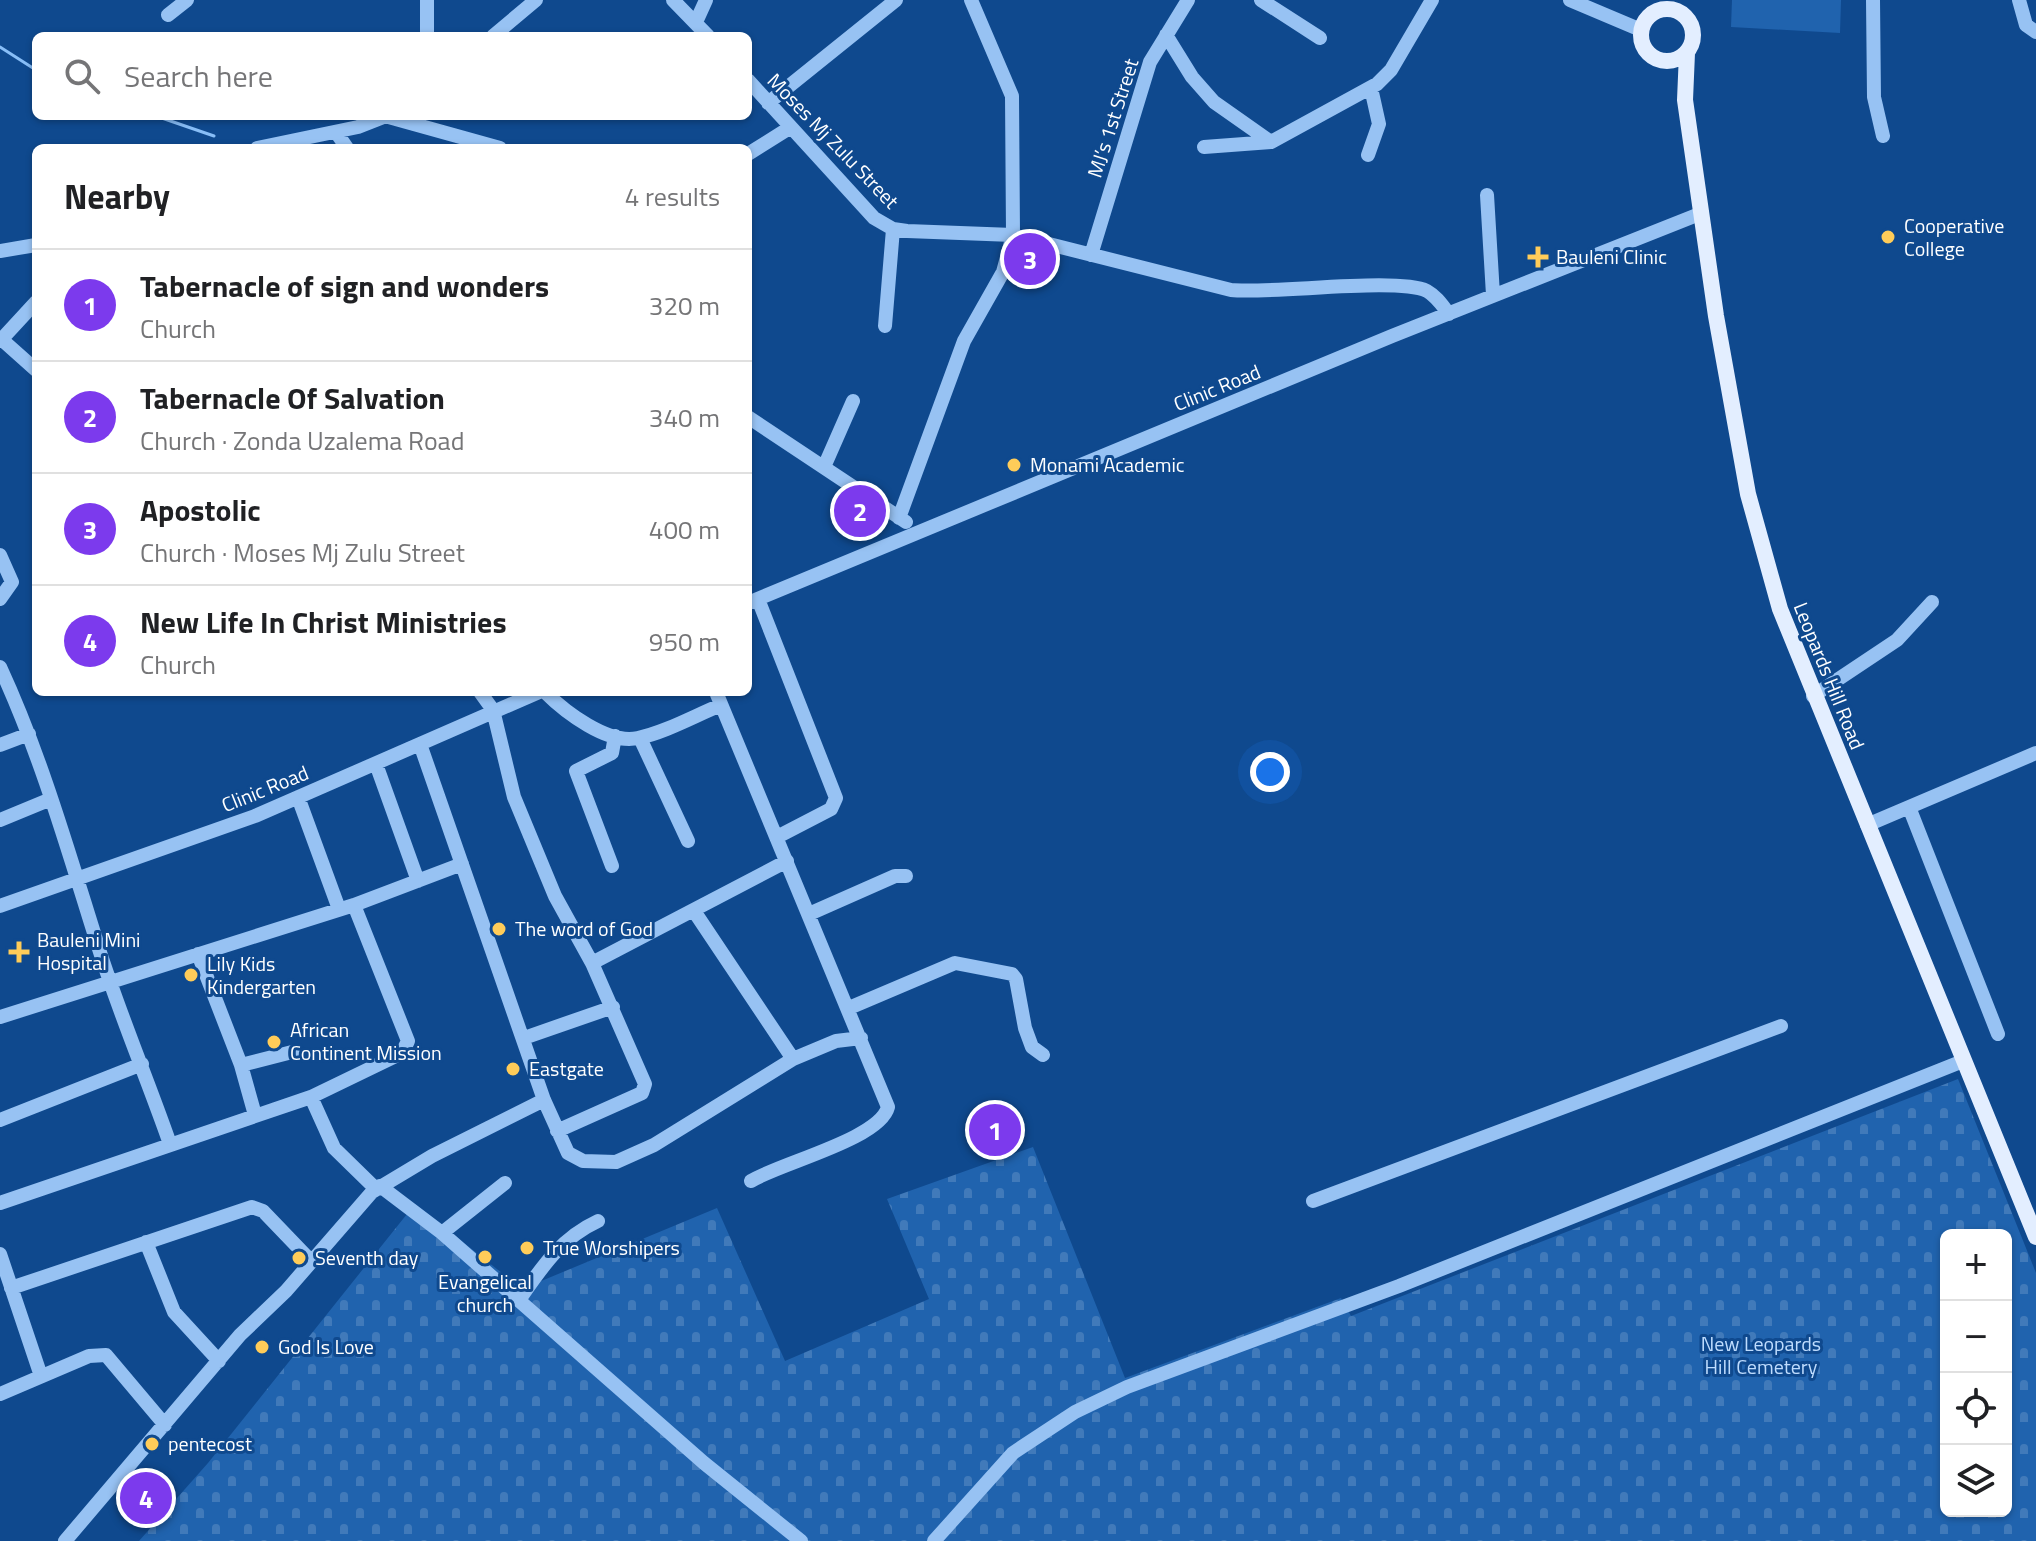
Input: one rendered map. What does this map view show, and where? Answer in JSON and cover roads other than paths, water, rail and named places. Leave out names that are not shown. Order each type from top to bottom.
[{"type":"main road","points":[[1674,5],[1693,28],[1692,44],[1687,53],[1673,61],[1661,61],[1644,47],[1641,30],[1656,6],[1674,5]]},
{"type":"main road","name":"Leopards Hill Road","points":[[1687,53],[1685,100],[1748,494],[1786,628],[2036,1237]]},
{"type":"main road","name":"Leopards Hill Road","points":[[1661,61],[1685,100]]},
{"type":"street","points":[[168,15],[187,0]]},
{"type":"street","points":[[427,0],[427,32]]},
{"type":"street","points":[[498,32],[536,0]]},
{"type":"street","points":[[673,0],[705,32]]},
{"type":"street","points":[[696,22],[706,0]]},
{"type":"street","points":[[768,103],[896,0]]},
{"type":"street","points":[[899,518],[973,318],[1003,272],[1013,235],[1012,96],[971,0]]},
{"type":"street","name":"MJ’s 1st Street","points":[[1091,255],[1142,84],[1166,35],[1188,0]]},
{"type":"street","points":[[1261,0],[1320,38]]},
{"type":"street","points":[[1204,147],[1271,142],[1371,88],[1391,70],[1432,0]]},
{"type":"street","points":[[1570,0],[1641,30]]},
{"type":"street","points":[[1873,0],[1874,97],[1883,136]]},
{"type":"street","points":[[2019,0],[2026,25],[2036,32]]},
{"type":"street","points":[[1166,35],[1192,77],[1214,102],[1271,142]]},
{"type":"street","name":"Moses Mj Zulu Street","points":[[752,85],[874,218],[893,229],[1013,235],[1231,290],[1264,292],[1405,286],[1430,293],[1449,314]]},
{"type":"street","points":[[1368,155],[1379,124],[1371,88]]},
{"type":"street","points":[[277,144],[336,132],[374,120]]},
{"type":"street","points":[[400,120],[486,144]]},
{"type":"street","points":[[752,151],[791,127]]},
{"type":"street","points":[[336,132],[344,144]]},
{"type":"street","points":[[1487,195],[1493,295]]},
{"type":"street","name":"Clinic Road","points":[[753,601],[1493,295],[1702,213]]},
{"type":"street","points":[[885,326],[893,229]]},
{"type":"street","points":[[0,251],[32,246]]},
{"type":"street","points":[[32,306],[0,340],[32,367]]},
{"type":"street","points":[[824,467],[853,401]]},
{"type":"street","points":[[752,420],[920,530]]},
{"type":"street","points":[[0,555],[12,582],[0,599]]},
{"type":"street","points":[[753,601],[836,798],[831,809],[777,837]]},
{"type":"street","points":[[1813,696],[1897,640],[1932,602]]},
{"type":"street","points":[[1,673],[29,734],[80,877],[111,983],[170,1144]]},
{"type":"street","points":[[483,696],[493,710],[514,797],[555,896],[613,1007],[645,1089],[557,1131]]},
{"type":"street","name":"Clinic Road","points":[[0,906],[195,838],[376,764],[529,696]]},
{"type":"street","points":[[549,696],[570,716],[615,736],[640,738],[718,698],[849,1008],[886,1101],[885,1115],[862,1131],[751,1181]]},
{"type":"street","points":[[0,745],[29,734]]},
{"type":"street","points":[[612,866],[576,771],[612,753],[615,736]]},
{"type":"street","points":[[640,738],[688,841]]},
{"type":"street","points":[[420,744],[544,1100],[568,1153],[583,1161],[616,1162],[654,1145],[793,1059],[826,1044],[861,1038]]},
{"type":"street","points":[[1867,825],[2036,753]]},
{"type":"street","points":[[376,764],[418,881]]},
{"type":"street","points":[[0,1203],[311,1097],[398,1056],[407,1047],[396,1010],[298,797]]},
{"type":"street","points":[[0,820],[51,799]]},
{"type":"street","points":[[1909,807],[1998,1034]]},
{"type":"street","points":[[592,963],[787,861]]},
{"type":"street","points":[[0,1017],[346,907],[462,864]]},
{"type":"street","points":[[809,914],[895,876],[906,876]]},
{"type":"street","points":[[694,911],[793,1059]]},
{"type":"street","points":[[198,954],[241,1065],[255,1115]]},
{"type":"street","points":[[849,1008],[955,963],[1012,974],[1016,979],[1032,1047],[1043,1055]]},
{"type":"street","points":[[524,1038],[613,1007]]},
{"type":"street","points":[[1313,1201],[1781,1026]]},
{"type":"street","points":[[241,1065],[296,1051]]},
{"type":"street","points":[[934,1541],[1013,1453],[1075,1412],[1127,1387],[1399,1286],[1963,1061]]},
{"type":"street","points":[[0,1120],[142,1064]]},
{"type":"street","points":[[311,1097],[334,1148],[378,1188],[442,1233],[704,1463],[801,1541]]},
{"type":"street","points":[[65,1541],[219,1361],[378,1188],[544,1100]]},
{"type":"street","points":[[442,1233],[505,1183]]},
{"type":"street","points":[[11,1288],[257,1207],[311,1261]]},
{"type":"street","points":[[519,1300],[550,1256],[574,1232],[598,1221]]},
{"type":"street","points":[[146,1242],[174,1312],[219,1361]]},
{"type":"street","points":[[0,1254],[41,1376]]},
{"type":"street","points":[[0,1394],[89,1356],[106,1355],[165,1425]]},
{"type":"waterway","points":[[0,47],[32,67]]},
{"type":"waterway","points":[[168,120],[214,136]]},
{"type":"place","name":"Cooperative College","points":[[1888,237]]},
{"type":"place","name":"Bauleni Clinic","points":[[1538,257]]},
{"type":"place","name":"Apostolic","points":[[1030,259]]},
{"type":"place","name":"Monami Academic","points":[[1014,465]]},
{"type":"place","name":"Tabernacle Of Salvation","points":[[860,511]]},
{"type":"place","name":"The word of God","points":[[499,929]]},
{"type":"place","name":"Bauleni Mini Hospital","points":[[19,952]]},
{"type":"place","name":"Lily Kids Kindergarten","points":[[191,975]]},
{"type":"place","name":"African Continent Mission","points":[[274,1042]]},
{"type":"place","name":"Eastgate","points":[[513,1069]]},
{"type":"place","name":"Tabernacle of sign and wonders","points":[[995,1130]]},
{"type":"place","name":"True Worshipers","points":[[527,1248]]},
{"type":"place","name":"Evangelical church","points":[[485,1257]]},
{"type":"place","name":"Seventh day","points":[[299,1258]]},
{"type":"place","name":"God Is Love","points":[[262,1347]]},
{"type":"place","name":"pentecost","points":[[152,1444]]},
{"type":"place","name":"New Life In Christ Ministries","points":[[146,1498]]},
{"type":"park label","name":"New Leopards Hill Cemetery","points":[[1761,1356]]}]
